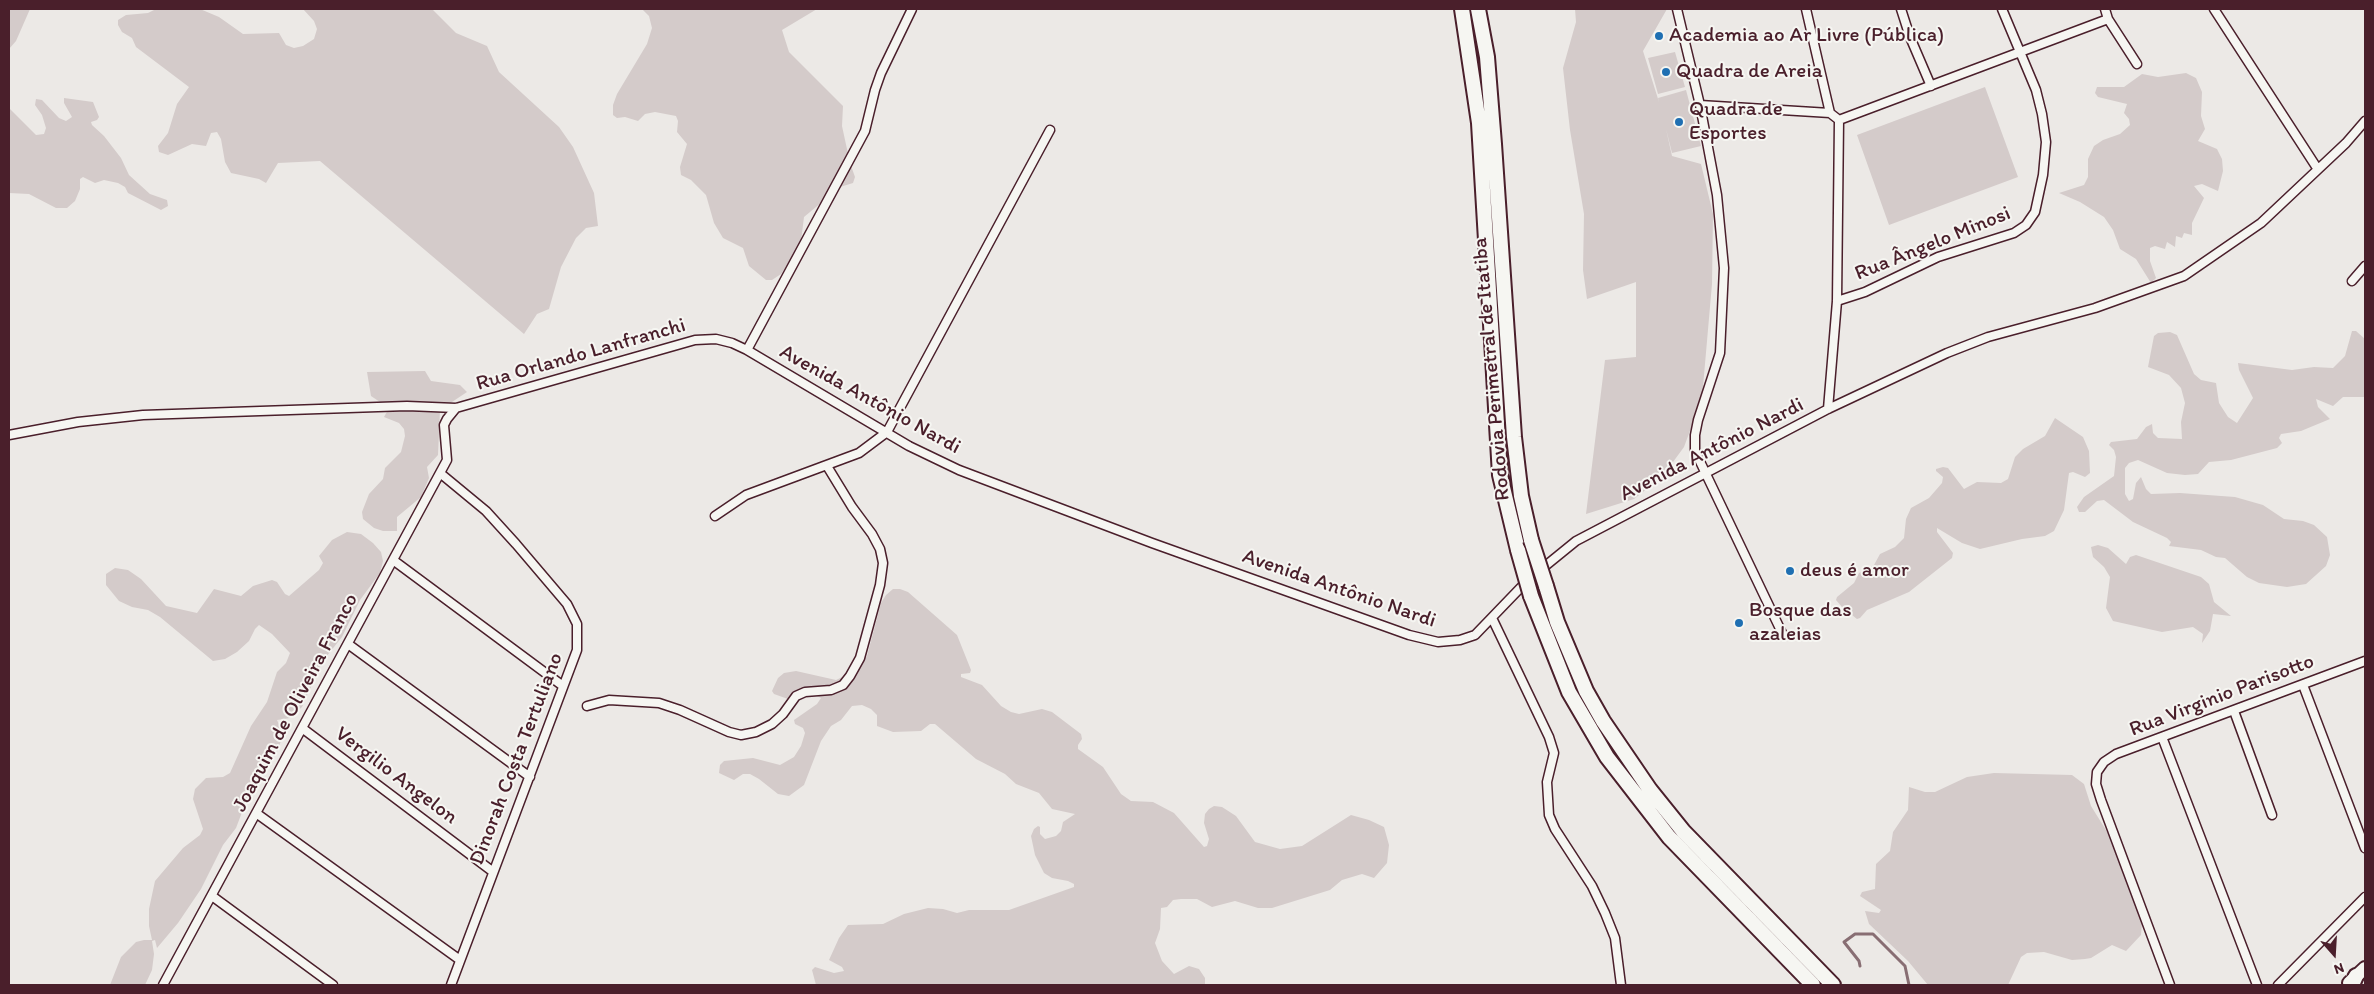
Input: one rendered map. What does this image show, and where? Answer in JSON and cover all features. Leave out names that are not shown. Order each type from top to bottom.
[{"type":"highway","name":"Rodovia Perimetral de Itatiba","points":[[1462,9],[1479,123],[1500,475],[1531,596],[1569,692],[1608,757],[1670,838],[1813,985]]},
{"type":"highway","name":"Rodovia Perimetral de Itatiba","points":[[1478,9],[1487,57],[1514,437],[1521,496],[1531,540],[1556,622],[1586,691],[1603,721],[1650,790],[1683,831],[1832,985]]},
{"type":"street","name":"Avenida Antônio Nardi","points":[[912,9],[878,82],[865,131],[747,350],[909,446],[959,470],[1152,543],[1409,635],[1438,642],[1460,640],[1475,635],[1528,580],[1576,541],[1828,409],[1947,353],[1988,337],[2095,308],[2184,276],[2260,223],[2346,143],[2365,122]]},
{"type":"street","points":[[1677,9],[1700,105],[1717,195],[1724,268],[1720,352],[1695,434],[1695,451],[1784,635]]},
{"type":"street","points":[[1806,9],[1830,113]]},
{"type":"street","points":[[1901,9],[1910,37],[1931,86]]},
{"type":"street","name":"Rua Ângelo Minosi","points":[[1836,300],[1865,292],[1938,257],[2014,233],[2026,225],[2035,212],[2039,203],[2046,142],[2036,90],[2002,9]]},
{"type":"street","points":[[2105,9],[2108,19],[2137,64]]},
{"type":"street","points":[[2214,9],[2317,168]]},
{"type":"street","points":[[1839,120],[2108,19]]},
{"type":"street","points":[[1700,105],[1830,113],[1839,120]]},
{"type":"street","points":[[1828,409],[1836,300],[1839,120]]},
{"type":"street","points":[[715,516],[746,495],[859,453],[887,432],[1050,130]]},
{"type":"street","points":[[2352,281],[2365,266]]},
{"type":"street","name":"Rua Orlando Lanfranchi","points":[[9,435],[78,422],[143,415],[407,406],[456,408],[696,340],[716,339],[732,343],[747,350]]},
{"type":"street","name":"Joaquim de Oliveira Franco","points":[[167,984],[256,813],[447,460],[445,433],[447,418],[456,408]]},
{"type":"street","points":[[588,706],[608,700],[659,703],[680,710],[729,732],[741,735],[756,732],[772,724],[796,696],[805,692],[831,690],[842,685],[860,658],[880,585],[883,562],[880,549],[872,534],[852,507],[827,466]]},
{"type":"street","name":"Dinorah Costa Tertuliano","points":[[440,473],[486,511],[567,604],[577,624],[577,650],[530,777],[492,871],[451,985]]},
{"type":"street","points":[[393,560],[563,686]]},
{"type":"street","points":[[1492,618],[1549,737],[1554,753],[1547,782],[1549,815],[1555,829],[1592,886],[1605,913],[1615,938],[1622,985]]},
{"type":"street","points":[[348,644],[530,777]]},
{"type":"street","name":"Rua Virginio Parisotto","points":[[2170,985],[2096,784],[2098,772],[2104,762],[2116,754],[2365,661]]},
{"type":"street","points":[[2303,685],[2365,848]]},
{"type":"street","points":[[2234,711],[2272,815]]},
{"type":"street","name":"Vergilio Angelon","points":[[302,728],[492,871]]},
{"type":"street","points":[[2162,737],[2257,985]]},
{"type":"street","points":[[256,813],[446,952],[460,960]]},
{"type":"street","points":[[212,896],[333,985]]},
{"type":"street","points":[[2278,985],[2365,897]]},
{"type":"shaded area","points":[[9,9],[30,9],[16,41],[9,49]]},
{"type":"shaded area","points":[[156,9],[200,9],[219,17],[243,34],[279,33],[286,45],[294,48],[303,46],[314,39],[317,29],[314,21],[303,9],[432,9],[456,33],[487,46],[499,72],[559,127],[573,147],[594,193],[598,226],[586,228],[576,238],[561,267],[549,309],[537,314],[524,334],[320,161],[278,163],[266,183],[259,179],[231,173],[225,162],[221,139],[217,132],[211,133],[206,146],[192,144],[168,155],[159,152],[158,146],[168,133],[177,104],[189,87],[136,47],[132,38],[122,32],[118,25],[118,20],[126,15],[148,13]]},
{"type":"shaded area","points":[[642,9],[817,9],[782,30],[789,52],[843,106],[842,126],[855,177],[853,183],[840,187],[804,217],[801,241],[796,253],[781,274],[772,280],[766,280],[749,266],[743,248],[723,238],[714,223],[706,195],[691,180],[681,175],[680,167],[687,144],[677,132],[678,121],[676,116],[655,112],[645,114],[638,121],[625,117],[617,118],[613,115],[613,105],[617,94],[647,44],[652,28],[649,16]]},
{"type":"shaded area","points":[[1575,9],[1667,9],[1643,51],[1659,102],[1658,98],[1686,90],[1701,146],[1672,153],[1666,129],[1672,156],[1701,164],[1713,214],[1712,284],[1702,398],[1684,447],[1662,477],[1634,499],[1586,514],[1605,360],[1636,357],[1636,282],[1587,299],[1583,270],[1584,214],[1570,130],[1563,68],[1576,22]]},
{"type":"shaded area","name":"Quadra de Areia","points":[[1675,52],[1685,87],[1658,94],[1648,58]]},
{"type":"shaded area","points":[[2186,73],[2196,78],[2202,92],[2201,116],[2205,129],[2198,141],[2217,149],[2222,159],[2223,171],[2218,191],[2202,184],[2194,186],[2204,198],[2192,223],[2192,235],[2184,233],[2182,238],[2176,236],[2175,247],[2167,242],[2165,249],[2155,246],[2150,248],[2150,261],[2156,278],[2151,283],[2136,259],[2120,249],[2113,230],[2104,217],[2080,202],[2059,193],[2084,185],[2088,177],[2088,159],[2094,146],[2103,140],[2120,134],[2130,125],[2129,119],[2124,113],[2127,104],[2098,97],[2095,93],[2097,87],[2124,87],[2142,74],[2158,77]]},
{"type":"shaded area","points":[[1985,87],[2018,177],[1889,225],[1857,135]]},
{"type":"shaded area","points":[[64,98],[93,102],[99,117],[91,122],[92,125],[104,136],[121,158],[129,175],[150,194],[167,200],[168,206],[161,210],[128,193],[125,187],[118,183],[104,180],[95,183],[83,177],[80,179],[80,189],[75,201],[67,208],[56,208],[29,194],[9,193],[9,108],[36,135],[44,134],[46,128],[42,115],[35,105],[36,99],[42,100],[59,118],[66,121],[72,117],[64,103]]},
{"type":"shaded area","points":[[2352,331],[2356,331],[2365,339],[2365,397],[2343,397],[2333,406],[2316,399],[2318,407],[2330,419],[2301,431],[2281,434],[2279,438],[2282,443],[2277,448],[2231,460],[2209,462],[2198,474],[2167,473],[2138,460],[2129,463],[2125,468],[2125,494],[2129,501],[2133,499],[2136,483],[2141,477],[2146,489],[2151,494],[2180,493],[2235,497],[2263,505],[2284,519],[2303,521],[2314,525],[2327,537],[2330,555],[2326,566],[2306,584],[2287,587],[2259,583],[2247,577],[2225,558],[2216,557],[2201,550],[2169,546],[2171,542],[2167,538],[2133,522],[2104,500],[2097,501],[2085,512],[2079,512],[2077,507],[2084,497],[2114,476],[2116,457],[2114,450],[2109,445],[2111,442],[2137,439],[2146,427],[2152,424],[2153,433],[2158,438],[2182,439],[2181,422],[2185,403],[2181,388],[2169,375],[2148,367],[2154,336],[2158,333],[2170,332],[2177,335],[2194,374],[2201,380],[2216,383],[2219,403],[2228,417],[2237,423],[2253,398],[2239,370],[2238,363],[2292,370],[2314,367],[2333,368],[2345,356]]},
{"type":"shaded area","points":[[425,371],[431,381],[460,385],[467,392],[440,410],[438,455],[427,467],[429,478],[421,497],[397,517],[397,531],[383,531],[374,528],[363,519],[362,512],[369,494],[383,479],[385,468],[401,452],[405,436],[404,429],[399,423],[384,417],[389,408],[371,396],[367,372]]},
{"type":"shaded area","points":[[2055,418],[2083,437],[2089,451],[2090,473],[2085,477],[2073,472],[2069,473],[2064,510],[2054,531],[2045,536],[2022,539],[1980,549],[1962,543],[1937,528],[1937,532],[1953,553],[1952,558],[1909,592],[1867,610],[1860,618],[1857,619],[1842,607],[1836,600],[1837,597],[1854,583],[1859,573],[1874,565],[1880,554],[1895,547],[1904,538],[1906,519],[1911,508],[1929,498],[1942,483],[1943,477],[1936,469],[1948,468],[1964,489],[1977,482],[2001,483],[2008,479],[2015,457],[2023,449],[2045,436]]},
{"type":"shaded area","points":[[347,532],[361,534],[381,552],[383,561],[380,573],[360,600],[342,637],[322,662],[302,707],[290,718],[277,720],[283,734],[278,750],[261,775],[244,807],[236,828],[223,845],[201,889],[178,923],[157,948],[155,940],[152,941],[154,954],[152,970],[145,985],[110,985],[121,957],[136,942],[152,940],[149,926],[149,909],[155,881],[183,848],[200,835],[203,829],[193,799],[195,789],[206,778],[223,777],[230,773],[251,726],[267,702],[277,672],[286,663],[290,653],[272,634],[259,625],[249,641],[237,652],[225,659],[213,661],[160,617],[148,610],[132,607],[119,601],[106,585],[106,574],[115,568],[128,570],[141,579],[166,606],[197,613],[214,589],[241,596],[253,586],[272,580],[277,582],[285,594],[289,596],[319,570],[323,563],[319,556],[332,540]]},
{"type":"shaded area","points":[[2098,545],[2108,548],[2126,564],[2130,557],[2136,555],[2201,577],[2209,584],[2214,602],[2231,616],[2213,614],[2210,631],[2202,643],[2203,634],[2193,627],[2162,632],[2113,621],[2106,608],[2110,577],[2104,567],[2093,557],[2091,547]]},
{"type":"shaded area","points":[[893,589],[908,592],[957,635],[971,670],[970,673],[961,674],[961,677],[982,685],[1001,706],[1011,712],[1019,714],[1042,709],[1052,712],[1081,734],[1082,739],[1078,749],[1103,767],[1121,794],[1131,801],[1153,802],[1174,813],[1204,847],[1207,846],[1209,839],[1204,823],[1205,814],[1214,806],[1222,807],[1236,816],[1255,842],[1280,849],[1302,846],[1351,815],[1384,827],[1389,845],[1387,863],[1374,878],[1362,874],[1342,880],[1330,890],[1272,908],[1258,908],[1235,901],[1212,907],[1197,899],[1181,899],[1173,900],[1167,907],[1161,908],[1160,929],[1155,943],[1162,961],[1174,974],[1189,966],[1199,969],[1205,978],[1205,985],[816,985],[812,970],[815,967],[834,973],[844,971],[842,967],[829,960],[839,938],[848,925],[883,924],[904,914],[928,908],[943,909],[957,913],[969,910],[1009,910],[1074,887],[1074,884],[1068,881],[1052,878],[1044,873],[1035,855],[1031,836],[1034,829],[1038,826],[1040,827],[1040,834],[1045,839],[1056,836],[1061,831],[1063,822],[1075,814],[1052,809],[1039,793],[1016,784],[1005,774],[976,759],[935,724],[930,724],[921,731],[893,732],[877,726],[877,715],[871,709],[862,705],[852,706],[841,720],[831,726],[821,741],[804,785],[789,796],[778,794],[750,774],[743,774],[734,780],[719,773],[720,765],[724,761],[753,758],[780,765],[794,757],[801,746],[805,733],[803,728],[795,724],[794,720],[817,704],[821,698],[815,695],[788,699],[774,694],[772,691],[778,678],[784,673],[796,671],[836,680],[857,670],[867,656],[881,603]]},
{"type":"shaded area","points":[[1994,773],[2072,775],[2084,784],[2091,806],[2109,835],[2135,899],[2142,923],[2141,935],[2126,951],[2112,945],[2091,958],[2085,959],[2072,960],[2044,952],[2027,953],[2021,957],[2008,985],[1928,985],[1908,961],[1869,924],[1865,911],[1879,913],[1881,910],[1860,896],[1862,892],[1875,889],[1876,864],[1890,851],[1893,832],[1908,810],[1909,787],[1925,792],[1935,792],[1967,777]]},
{"type":"waterway","points":[[1860,966],[1859,961],[1844,942],[1855,934],[1873,934],[1905,966],[1909,985]]},
{"type":"place","name":"Academia ao Ar Livre (Pública)","points":[[1659,36]]},
{"type":"place","name":"Quadra de Areia","points":[[1666,72]]},
{"type":"place","name":"Quadra de Esportes","points":[[1679,122]]},
{"type":"place","name":"deus é amor","points":[[1790,571]]},
{"type":"place","name":"Bosque das azaleias","points":[[1739,623]]}]
